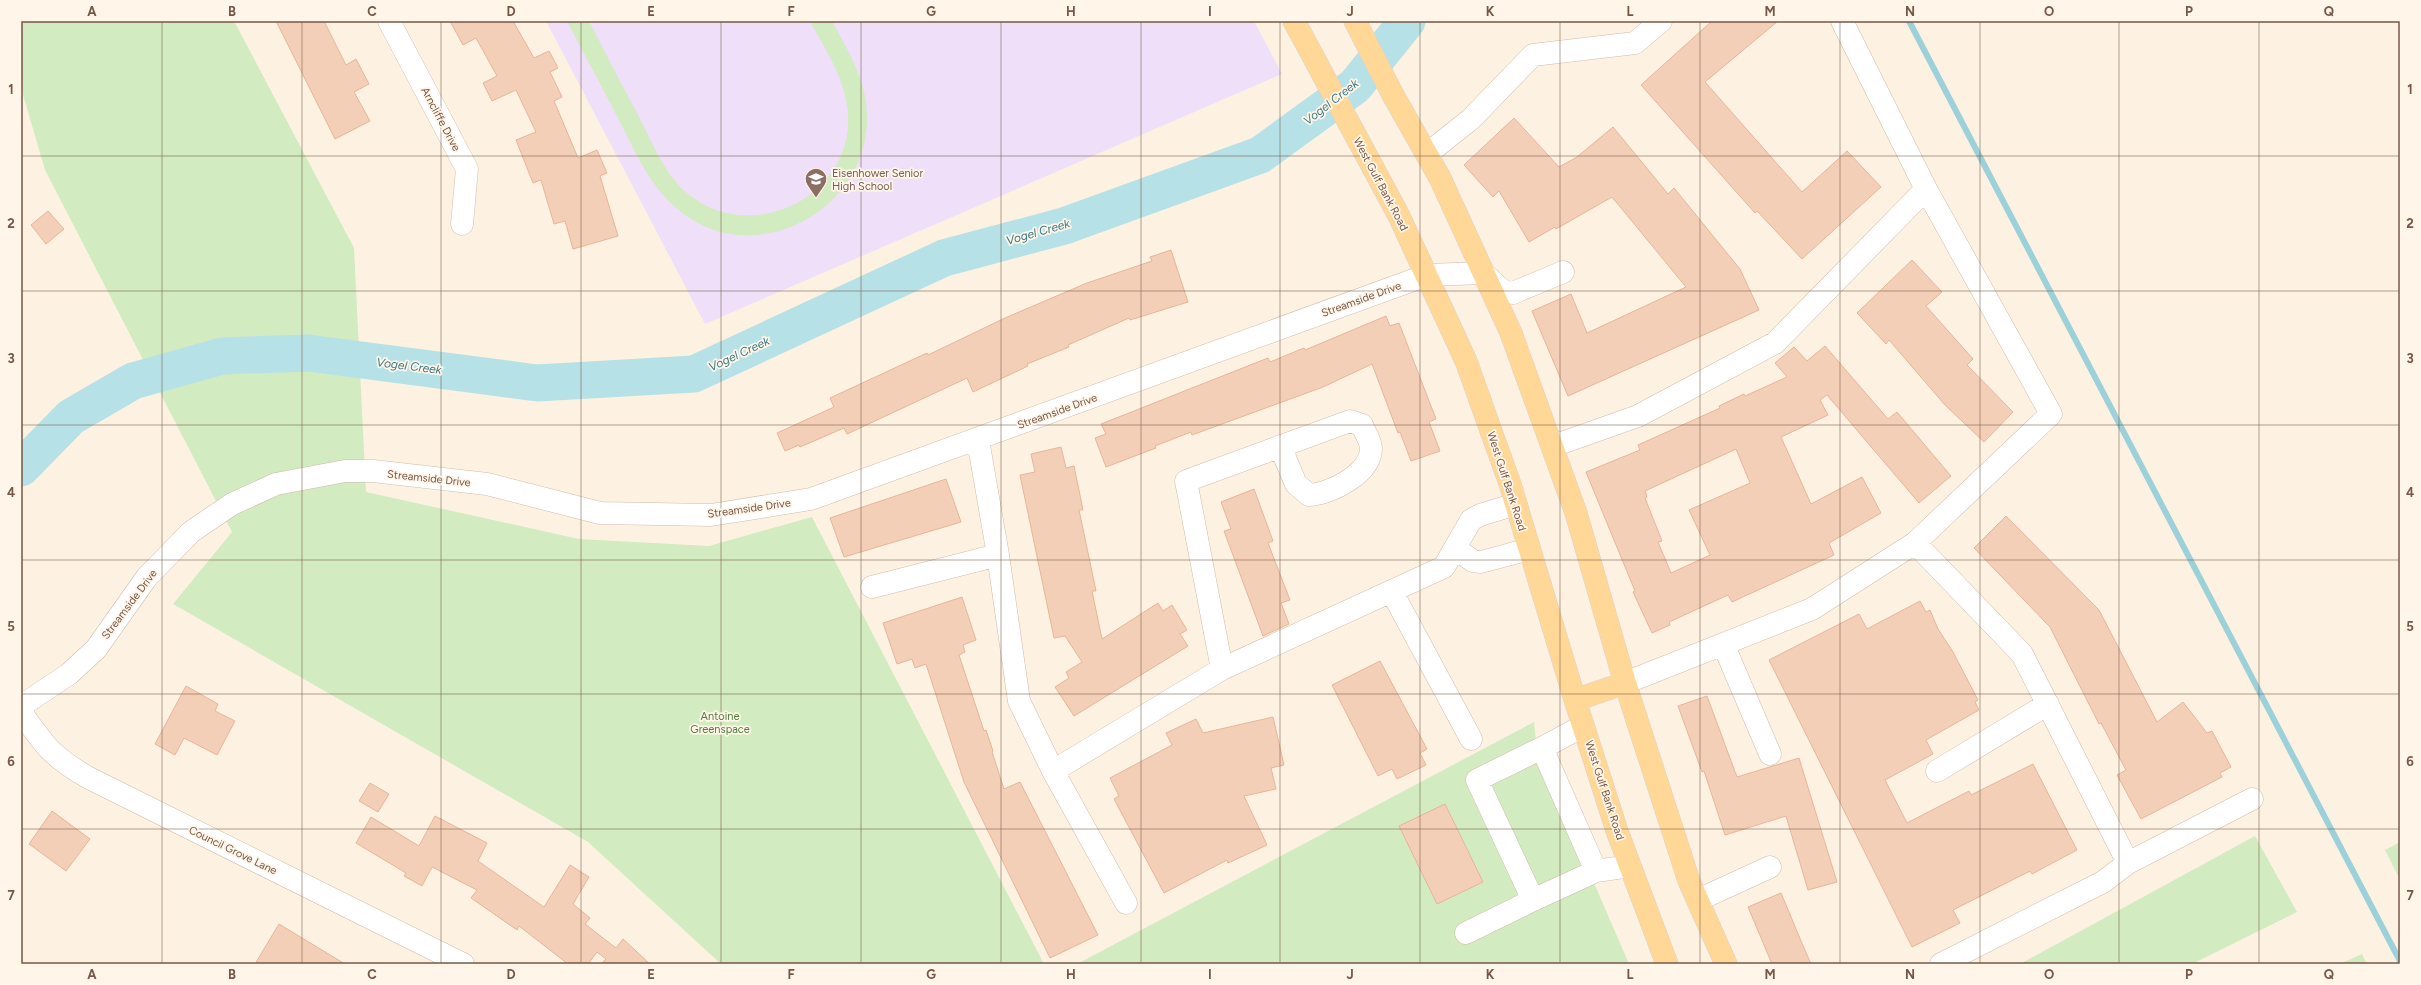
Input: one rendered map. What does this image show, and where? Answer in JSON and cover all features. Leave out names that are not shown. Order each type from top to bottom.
[{"type":"main road","name":"West Gulf Bank Road","points":[[1294,21],[1354,132],[1427,275],[1466,361],[1516,504],[1583,726],[1630,866],[1667,964]]},
{"type":"main road","points":[[1355,21],[1393,95],[1440,178],[1511,333],[1576,513],[1625,683],[1689,881],[1726,964]]},
{"type":"main road","points":[[1575,700],[1625,683]]},
{"type":"street","name":"Arncliffe Drive","points":[[389,21],[467,169],[462,224]]},
{"type":"street","points":[[1427,154],[1470,119],[1533,55],[1635,43],[1661,21]]},
{"type":"street","points":[[1625,683],[1724,646],[1812,609],[1915,543],[2051,414],[1926,189],[1842,21]]},
{"type":"street","points":[[1553,446],[1638,416],[1776,343],[1926,189]]},
{"type":"street","points":[[1483,273],[1503,291],[1513,293],[1563,272]]},
{"type":"street","name":"Streamside Drive","points":[[21,706],[69,674],[96,649],[147,577],[191,532],[232,504],[276,484],[345,471],[373,471],[486,484],[600,513],[711,515],[811,499],[978,440],[1427,275],[1483,273]]},
{"type":"street","points":[[978,440],[998,555],[1019,701],[1053,771],[1126,903]]},
{"type":"street","points":[[1222,669],[1186,481],[1280,446]]},
{"type":"street","points":[[1053,771],[1222,669],[1444,567],[1456,549],[1471,520],[1480,515],[1516,504]]},
{"type":"street","points":[[1915,543],[2022,654],[2128,863]]},
{"type":"street","points":[[1456,549],[1472,561],[1481,562],[1529,549]]},
{"type":"street","points":[[872,587],[998,555]]},
{"type":"street","points":[[1392,592],[1471,739]]},
{"type":"street","points":[[1724,646],[1770,754]]},
{"type":"street","points":[[1937,771],[2048,704]]},
{"type":"street","name":"Council Grove Lane","points":[[21,712],[49,751],[65,765],[463,964]]},
{"type":"street","points":[[1533,900],[1477,780],[1583,726]]},
{"type":"street","points":[[1542,748],[1596,871]]},
{"type":"street","points":[[1941,964],[2103,882],[2128,863],[2252,799]]},
{"type":"street","points":[[1466,933],[1596,871],[1630,866]]},
{"type":"street","points":[[1698,900],[1770,868]]},
{"type":"shaded area","name":"Eisenhower Senior High School","points":[[546,21],[1254,21],[1282,74],[705,324]]},
{"type":"green space","name":"Antoine Greenspace","points":[[21,21],[234,21],[354,248],[366,492],[579,539],[709,546],[812,517],[1044,964],[721,964],[588,842],[173,604],[232,532],[45,170],[21,88]]},
{"type":"green space","points":[[567,21],[589,21],[660,159],[674,180],[692,197],[717,210],[744,215],[771,213],[796,204],[817,189],[834,169],[845,144],[848,116],[847,103],[840,78],[810,21],[832,21],[856,67],[864,91],[866,103],[867,116],[863,150],[849,179],[829,203],[803,221],[773,232],[742,235],[711,229],[681,212],[670,203],[645,170]]},
{"type":"green space","points":[[1534,722],[1537,751],[1629,964],[1077,964]]},
{"type":"green space","points":[[2255,836],[2297,912],[2192,964],[2020,964]]},
{"type":"green space","points":[[2400,842],[2400,880],[2385,850]]},
{"type":"green space","points":[[2362,954],[2367,964],[2340,964]]},
{"type":"building","points":[[276,21],[324,21],[346,65],[356,59],[369,84],[354,92],[370,121],[335,139]]},
{"type":"building","points":[[450,21],[513,21],[534,58],[549,51],[558,68],[550,72],[562,97],[554,101],[578,158],[597,150],[607,173],[600,176],[618,236],[573,249],[565,221],[554,224],[541,180],[533,183],[516,140],[536,132],[516,90],[492,101],[483,83],[497,76],[476,38],[463,45]]},
{"type":"building","points":[[1712,21],[1778,21],[1705,82],[1802,192],[1847,151],[1881,187],[1802,259],[1757,211],[1755,213],[1641,85]]},
{"type":"building","points":[[1514,118],[1559,167],[1577,157],[1613,127],[1668,194],[1674,188],[1740,269],[1759,310],[1568,396],[1532,311],[1571,294],[1587,333],[1686,287],[1612,197],[1556,229],[1555,227],[1529,242],[1499,191],[1493,197],[1464,165]]},
{"type":"building","points":[[48,211],[64,229],[46,244],[31,225]]},
{"type":"building","points":[[1171,250],[1188,302],[1130,320],[1129,318],[1068,345],[1069,347],[1027,364],[1028,366],[973,392],[967,378],[847,434],[844,428],[800,447],[799,445],[785,451],[777,433],[834,407],[830,398],[927,353],[928,355],[1005,318],[1087,283],[1152,261],[1150,257]]},
{"type":"building","points":[[1912,260],[1942,292],[1926,306],[1973,359],[1967,365],[2013,412],[1984,442],[1945,405],[1889,340],[1886,344],[1857,313]]},
{"type":"building","points":[[1386,316],[1390,326],[1399,323],[1436,419],[1429,422],[1440,451],[1411,461],[1400,432],[1398,433],[1372,364],[1323,387],[1192,435],[1191,432],[1155,446],[1156,448],[1106,467],[1095,438],[1106,434],[1101,424],[1268,358],[1270,362],[1304,348],[1305,350]]},
{"type":"building","points":[[1825,346],[1888,419],[1897,412],[1951,476],[1919,503],[1827,395],[1820,400],[1828,415],[1781,437],[1811,504],[1862,477],[1881,513],[1829,543],[1834,555],[1732,602],[1728,595],[1669,622],[1670,625],[1652,633],[1633,592],[1635,591],[1586,472],[1640,450],[1638,445],[1720,408],[1719,406],[1744,394],[1745,396],[1787,377],[1775,363],[1794,347],[1807,361]],"holes":[[[1736,449],[1750,483],[1689,510],[1710,555],[1671,573],[1658,542],[1662,541],[1645,498],[1647,497],[1645,491]]]},
{"type":"building","points":[[1061,447],[1066,468],[1074,466],[1083,510],[1079,510],[1096,591],[1092,591],[1102,639],[1158,603],[1163,611],[1172,605],[1187,630],[1180,634],[1188,646],[1074,716],[1055,687],[1069,678],[1066,672],[1082,662],[1065,636],[1054,638],[1020,475],[1035,472],[1031,454]]},
{"type":"building","points":[[946,479],[961,522],[844,557],[830,518]]},
{"type":"building","points":[[1254,489],[1273,541],[1268,543],[1290,600],[1281,603],[1289,624],[1263,636],[1224,531],[1231,529],[1221,502]]},
{"type":"building","points":[[2006,516],[2099,610],[2157,722],[2183,702],[2207,733],[2212,731],[2231,767],[2220,773],[2222,777],[2141,819],[2117,775],[2126,770],[2101,723],[2099,724],[2050,627],[1974,548]]},
{"type":"building","points":[[962,597],[976,640],[963,645],[965,652],[959,655],[984,731],[986,730],[1004,789],[1020,782],[1098,935],[1050,958],[964,782],[926,664],[915,668],[912,659],[897,664],[883,623]]},
{"type":"building","points":[[1920,601],[1926,612],[1930,610],[1938,629],[1953,652],[1978,700],[1975,702],[1979,710],[1926,740],[1933,754],[1885,780],[1907,823],[1969,791],[1971,795],[2033,764],[2077,850],[2032,874],[2030,871],[1953,910],[1960,923],[1912,947],[1769,660],[1859,614],[1867,629]]},
{"type":"building","points":[[1380,661],[1427,749],[1420,753],[1426,765],[1397,779],[1392,769],[1378,776],[1332,685]]},
{"type":"building","points":[[186,686],[218,704],[215,711],[235,721],[217,755],[184,738],[175,755],[155,744]]},
{"type":"building","points":[[1707,696],[1737,777],[1799,758],[1837,882],[1808,890],[1786,816],[1725,835],[1704,771],[1702,772],[1678,706]]},
{"type":"building","points":[[1273,717],[1284,765],[1271,768],[1276,789],[1244,796],[1267,845],[1228,863],[1227,860],[1164,893],[1114,799],[1119,796],[1110,778],[1172,745],[1166,733],[1196,719],[1203,733]]},
{"type":"building","points":[[370,783],[389,794],[378,812],[359,801]]},
{"type":"building","points":[[1445,804],[1483,882],[1437,904],[1399,826]]},
{"type":"building","points":[[52,811],[90,839],[66,871],[29,844]]},
{"type":"building","points":[[435,816],[487,843],[478,861],[544,907],[570,865],[589,877],[573,904],[590,918],[585,924],[616,948],[623,939],[650,964],[601,964],[606,959],[597,952],[588,964],[568,964],[519,926],[517,930],[471,898],[477,890],[432,867],[422,886],[404,876],[406,873],[356,843],[371,817],[419,846]]},
{"type":"building","points":[[1781,893],[1811,964],[1772,964],[1748,907]]},
{"type":"building","points":[[279,924],[345,964],[255,964]]},
{"type":"waterway","name":"Vogel Creek","points":[[21,468],[71,417],[133,381],[222,356],[308,353],[537,383],[694,374],[944,258],[1064,226],[1260,155],[1355,86],[1407,21]]},
{"type":"waterway","points":[[1909,21],[2400,961]]},
{"type":"place","name":"Eisenhower Senior High School","points":[[816,198]]}]
